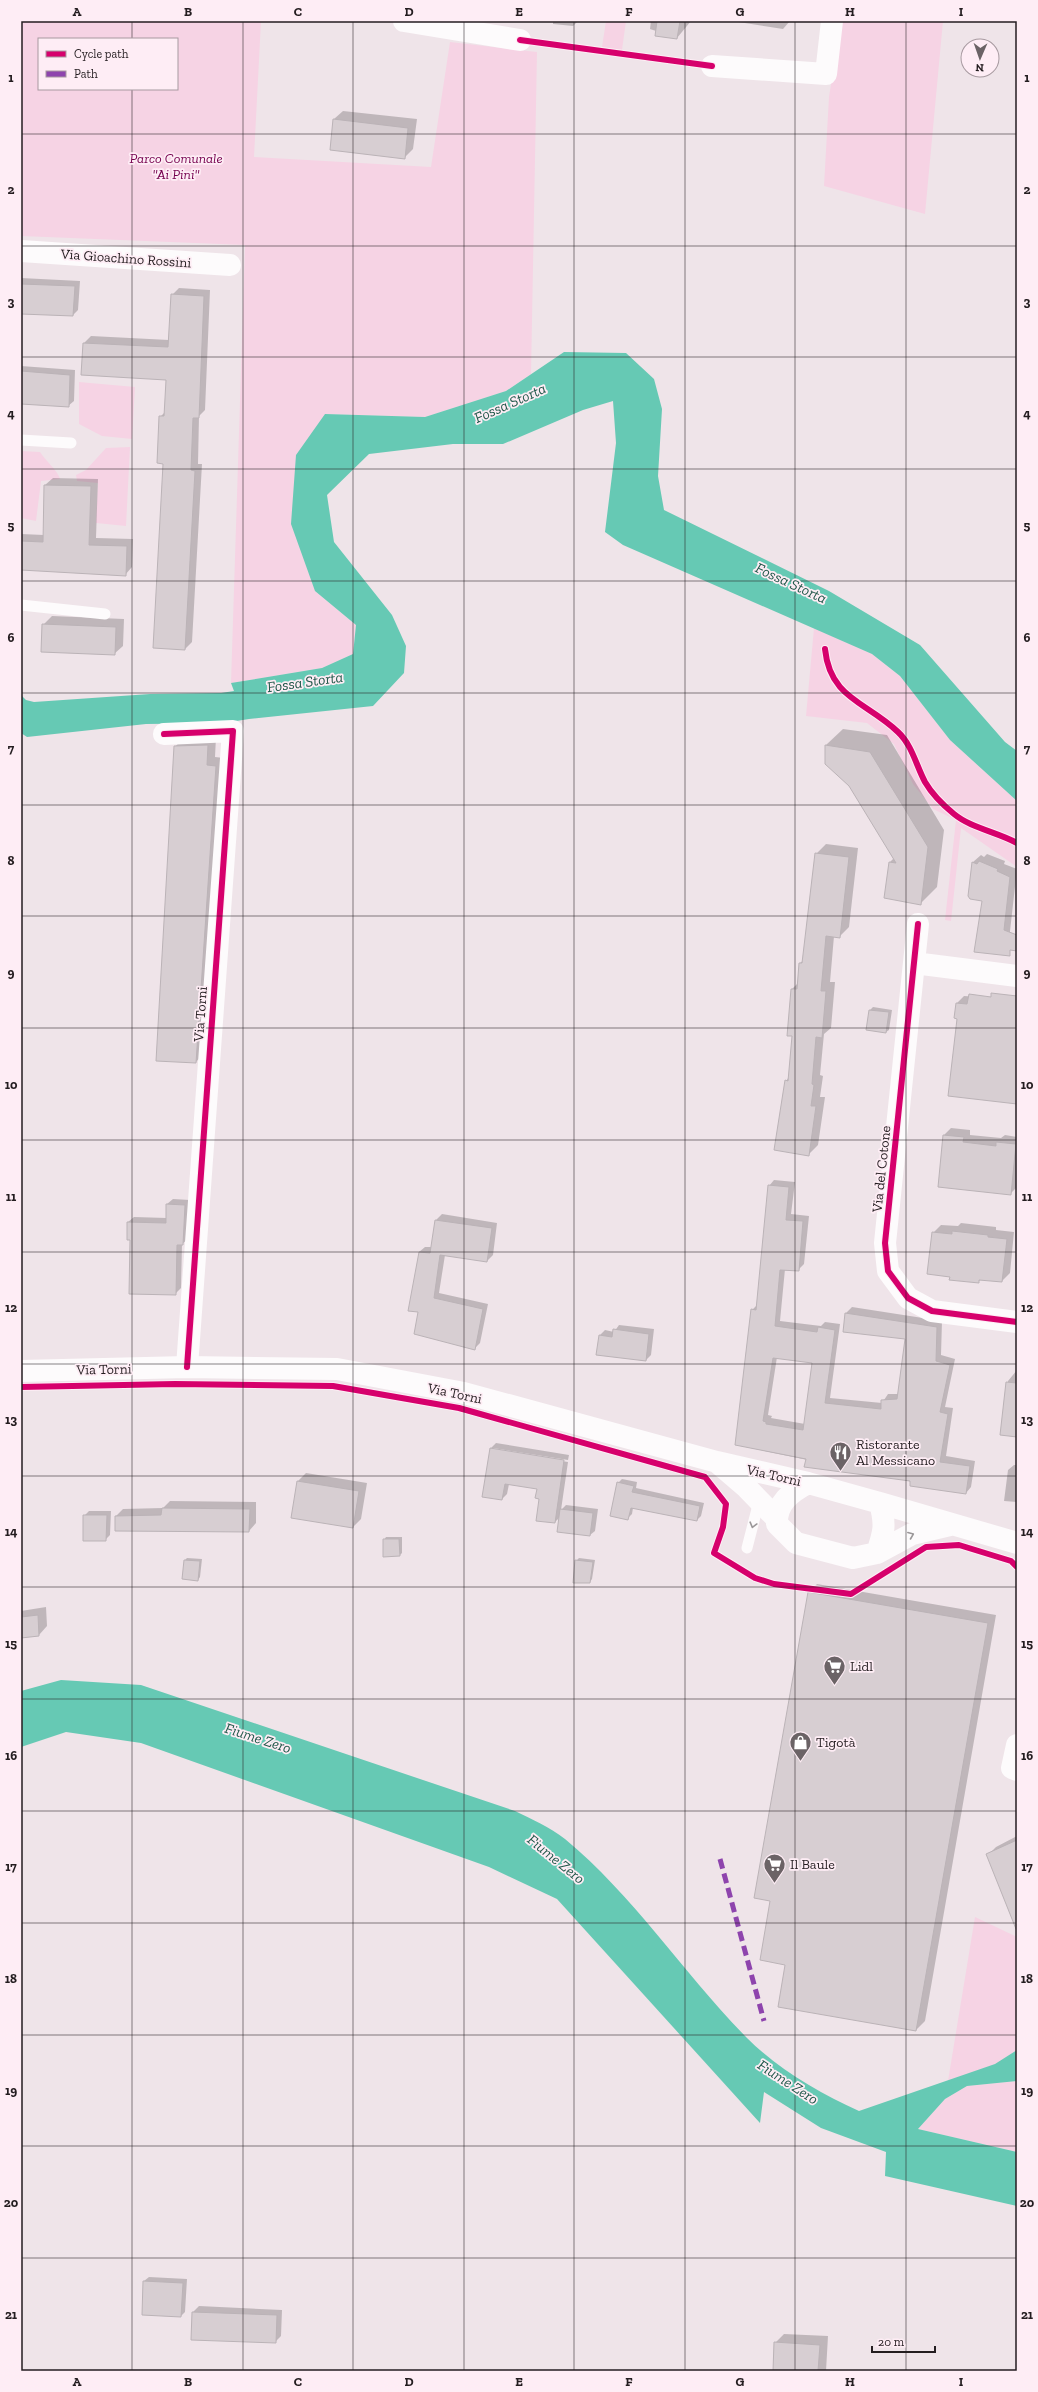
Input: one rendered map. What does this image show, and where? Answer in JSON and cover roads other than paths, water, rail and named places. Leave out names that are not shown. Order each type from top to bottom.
[{"type":"street","points":[[404,21],[520,40]]},
{"type":"street","points":[[712,66],[826,74],[832,21]]},
{"type":"street","name":"Via Gioachino Rossini","points":[[21,251],[230,265]]},
{"type":"street","name":"Via Torni","points":[[164,734],[233,731],[187,1367]]},
{"type":"street","name":"Via del Cotone","points":[[918,924],[885,1243],[888,1271],[908,1298],[932,1311],[1017,1322]]},
{"type":"street","points":[[914,963],[1017,976]]},
{"type":"street","name":"Via Torni","points":[[21,1371],[187,1367],[337,1369],[464,1393],[717,1462],[808,1483],[1017,1543]]},
{"type":"street","name":"Via Torni","points":[[717,1462],[760,1501],[777,1519]]},
{"type":"street","name":"Via Torni","points":[[808,1483],[791,1492],[780,1506],[777,1519],[777,1524],[796,1543],[853,1558],[877,1553],[912,1534],[952,1525]]},
{"type":"street","points":[[877,1553],[884,1531],[885,1522],[880,1503]]},
{"type":"street","points":[[1017,1745],[1012,1768],[1017,1770]]},
{"type":"lane","points":[[21,440],[71,443]]},
{"type":"lane","points":[[21,605],[105,614]]},
{"type":"lane","points":[[747,1548],[760,1501]]},
{"type":"water","name":"Fossa Storta","points":[[564,352],[626,353],[654,379],[662,409],[658,476],[664,510],[829,591],[920,645],[1005,742],[1017,751],[1017,801],[950,740],[900,676],[872,654],[623,545],[605,532],[616,443],[613,401],[583,410],[503,444],[453,444],[369,454],[327,495],[334,542],[392,615],[406,646],[404,673],[373,706],[224,723],[146,724],[27,737],[21,733],[21,695],[26,700],[34,702],[150,694],[221,693],[234,691],[231,683],[322,668],[353,654],[356,625],[315,591],[291,524],[296,455],[325,414],[425,417],[506,391]]},
{"type":"water","name":"Fiume Zero","points":[[61,1680],[141,1685],[515,1811],[553,1831],[565,1839],[590,1861],[614,1885],[724,2013],[759,2049],[786,2070],[814,2088],[859,2111],[995,2064],[1017,2050],[1017,2081],[967,2086],[945,2099],[918,2129],[1017,2152],[1017,2206],[885,2176],[886,2152],[821,2128],[764,2092],[760,2123],[557,1899],[489,1867],[141,1743],[66,1732],[21,1747],[21,1691]]},
{"type":"place","name":"Ristorante Al Messicano","points":[[840,1472]]},
{"type":"place","name":"Lidl","points":[[835,1686]]},
{"type":"place","name":"Tigotà","points":[[800,1762]]},
{"type":"place","name":"Il Baule","points":[[775,1884]]},
{"type":"park label","name":"Parco Comunale \"Ai Pini\"","points":[[176,166]]}]
